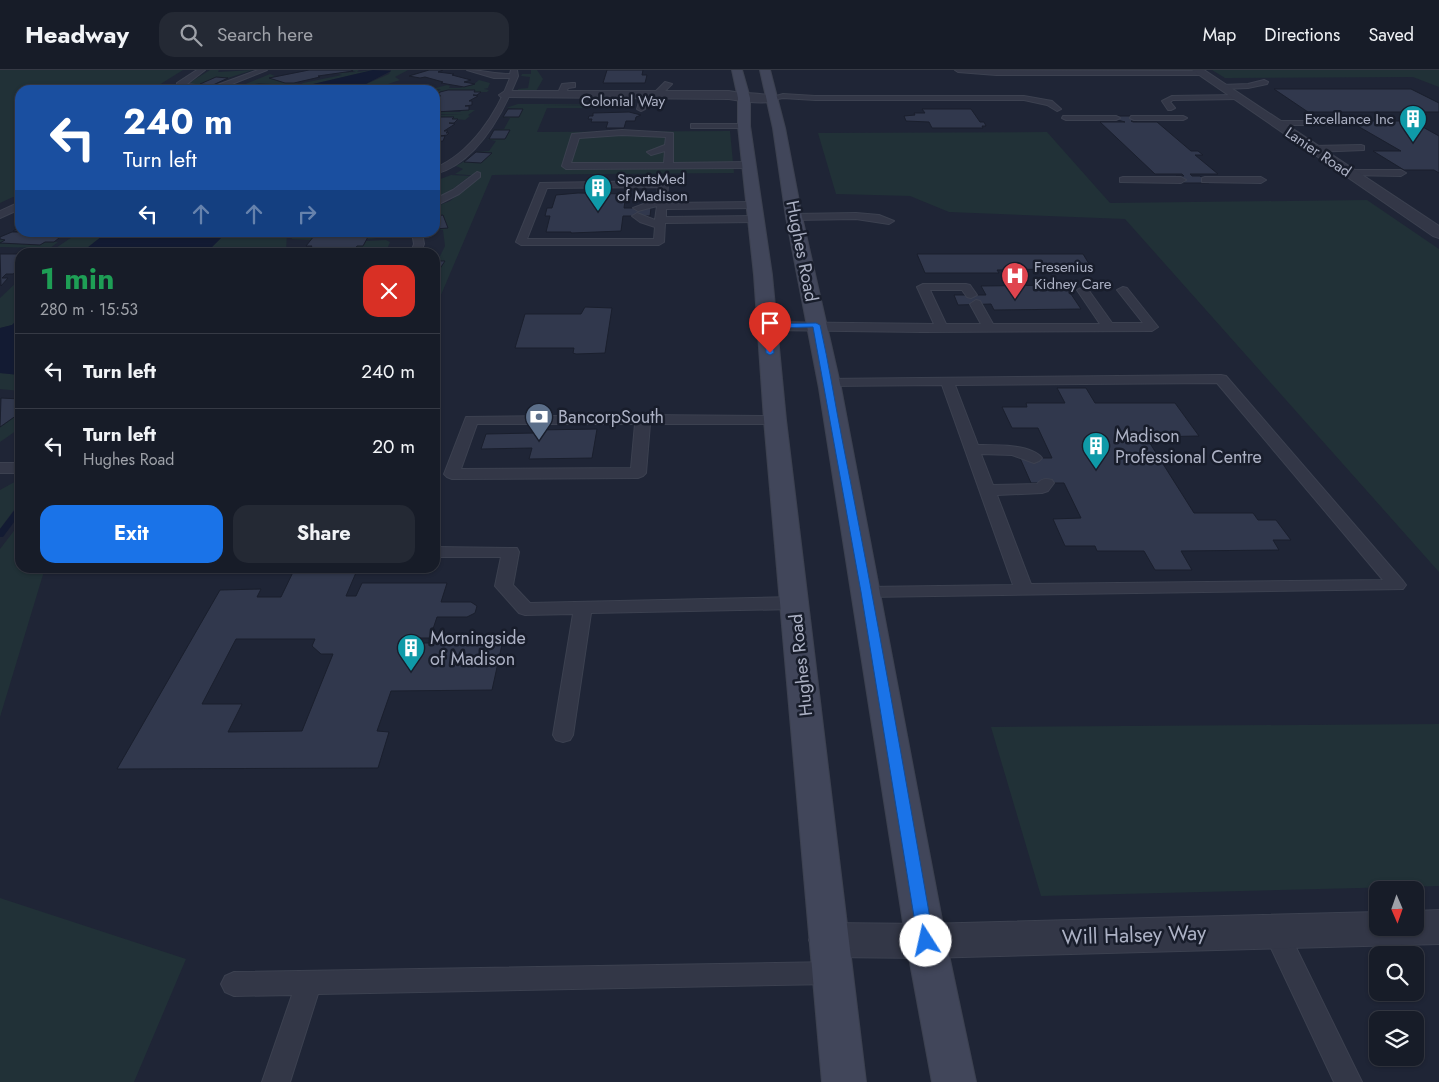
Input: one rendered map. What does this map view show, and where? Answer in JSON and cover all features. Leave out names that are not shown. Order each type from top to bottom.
[{"type":"main road","name":"Hughes Road","points":[[737,70],[744,98],[744,126],[768,326],[775,420],[801,654],[844,1082]]},
{"type":"main road","name":"Hughes Road","points":[[765,70],[773,98],[790,185],[794,218],[829,382],[835,427],[867,592],[926,941],[954,1082]]},
{"type":"street","name":"Lanier Road","points":[[1200,72],[1271,117],[1314,149],[1439,233]]},
{"type":"street","name":"Colonial Way","points":[[504,98],[729,94],[744,98],[773,98]]},
{"type":"street","name":"Colonial Way","points":[[560,98],[642,105],[731,102],[744,98]]},
{"type":"street","points":[[1406,211],[1431,210]]},
{"type":"street","name":"Will Halsey Way","points":[[831,956],[926,941],[1439,927]]},
{"type":"lane","points":[[180,85],[202,70]]},
{"type":"lane","points":[[224,85],[264,70]]},
{"type":"lane","points":[[470,70],[494,76],[514,73]]},
{"type":"lane","points":[[958,70],[1000,72],[1200,72]]},
{"type":"lane","points":[[440,169],[449,165],[467,150],[504,98],[514,73]]},
{"type":"lane","points":[[1222,87],[1248,86],[1264,82]]},
{"type":"lane","points":[[659,95],[659,92],[668,84]]},
{"type":"lane","points":[[560,98],[565,86],[572,85]]},
{"type":"lane","points":[[1171,108],[1166,101],[1172,98],[1236,96]]},
{"type":"lane","points":[[773,98],[802,100],[816,98],[1024,98],[1049,103],[1056,109]]},
{"type":"lane","points":[[1271,117],[1329,123]]},
{"type":"lane","points":[[1066,118],[1116,118]]},
{"type":"lane","points":[[1134,118],[1183,118]]},
{"type":"lane","points":[[694,126],[744,126]]},
{"type":"lane","points":[[668,163],[670,135],[657,133],[594,133],[575,136],[566,166],[668,163],[748,165]]},
{"type":"lane","points":[[668,163],[651,155],[670,147]]},
{"type":"lane","points":[[1314,149],[1361,148]]},
{"type":"lane","points":[[1350,173],[1401,173]]},
{"type":"lane","points":[[440,201],[449,197],[477,175]]},
{"type":"lane","points":[[1123,180],[1181,180]]},
{"type":"lane","points":[[1205,180],[1261,180]]},
{"type":"lane","points":[[663,184],[661,222],[659,242],[521,242],[543,185],[663,184]]},
{"type":"lane","points":[[662,204],[755,212],[661,222],[644,220],[638,212],[662,204]]},
{"type":"lane","points":[[0,215],[15,208]]},
{"type":"lane","points":[[794,218],[866,217],[889,220]]},
{"type":"lane","points":[[942,328],[923,287],[966,287],[989,328]]},
{"type":"lane","points":[[1083,290],[1108,327]]},
{"type":"lane","points":[[768,326],[816,325],[942,328],[1152,327],[1123,290]]},
{"type":"lane","points":[[829,382],[1221,379],[1397,585],[867,592]]},
{"type":"lane","points":[[947,380],[1024,590]]},
{"type":"lane","points":[[643,419],[638,473],[452,474],[471,420],[643,419],[775,420]]},
{"type":"lane","points":[[972,450],[998,449],[1022,452],[1034,458]]},
{"type":"lane","points":[[0,468],[15,468]]},
{"type":"lane","points":[[988,490],[1030,490],[1042,488],[1046,483]]},
{"type":"lane","points":[[440,552],[511,552],[504,586],[525,609],[794,603]]},
{"type":"lane","points":[[563,735],[583,608]]},
{"type":"lane","points":[[1275,931],[1348,1082]]},
{"type":"lane","points":[[234,984],[831,956]]},
{"type":"lane","points":[[276,1082],[308,982]]},
{"type":"shaded area","points":[[0,70],[183,70],[159,85],[15,85],[15,197],[0,203]]},
{"type":"shaded area","points":[[210,70],[219,70],[218,72],[253,70],[228,78],[216,77],[215,84],[198,85],[189,83]]},
{"type":"shaded area","points":[[351,70],[359,70],[357,72],[373,70],[309,85],[299,85],[342,75],[336,73],[356,72]]},
{"type":"shaded area","points":[[391,70],[408,70],[395,77],[400,80],[385,85],[364,85],[389,74]]},
{"type":"shaded area","points":[[531,70],[537,70],[543,79],[535,93],[518,91],[518,89],[528,88],[530,77],[521,76],[522,74],[531,74]]},
{"type":"shaded area","points":[[1212,70],[1439,70],[1439,87],[1413,77],[1225,78]]},
{"type":"shaded area","points":[[270,74],[275,76],[271,78],[299,83],[294,85],[243,85]]},
{"type":"shaded area","points":[[479,80],[490,83],[488,88],[484,89],[489,90],[487,92],[474,92],[475,90],[440,92],[440,87],[447,85],[450,86],[449,88],[462,88],[473,85]]},
{"type":"shaded area","points":[[518,104],[633,104],[544,105],[635,106],[629,108],[547,108],[537,132],[730,131],[734,173],[492,175],[440,297],[440,256],[445,246],[443,230],[440,229],[448,228],[443,215],[440,215],[440,205],[450,201],[481,176],[455,174],[463,169],[456,166],[465,161],[481,163],[492,153],[475,152],[489,151],[496,141],[486,139],[505,139],[510,130],[492,130],[504,129],[510,118],[501,117],[518,117],[522,109],[506,108]]},
{"type":"shaded area","points":[[462,110],[475,110],[465,120],[440,118],[440,115],[463,115],[440,114],[440,112],[460,112]]},
{"type":"shaded area","points":[[1047,132],[1110,203],[1367,200],[1439,249],[1439,572],[1125,219],[949,212],[910,196],[836,194],[818,133]]},
{"type":"shaded area","points":[[451,175],[470,176],[446,194],[440,196],[440,179]]},
{"type":"shaded area","points":[[72,237],[101,237],[87,248],[56,248]]},
{"type":"shaded area","points":[[222,237],[287,237],[286,248],[211,248]]},
{"type":"shaded area","points":[[291,237],[313,237],[311,240],[292,239]]},
{"type":"shaded area","points":[[368,237],[389,237],[367,239]]},
{"type":"shaded area","points":[[0,239],[5,240],[1,243],[40,245],[45,242],[58,242],[50,248],[0,247]]},
{"type":"shaded area","points":[[386,240],[390,242],[388,248],[356,248],[357,246],[363,246],[366,241]]},
{"type":"shaded area","points":[[15,284],[15,322],[12,325],[0,328],[0,298]]},
{"type":"shaded area","points":[[0,373],[15,374],[15,390],[0,389]]},
{"type":"shaded area","points":[[15,416],[15,432],[0,442],[0,427]]},
{"type":"shaded area","points":[[15,482],[15,508],[0,529],[0,490]]},
{"type":"shaded area","points":[[15,530],[15,573],[43,573],[0,717],[0,549]]},
{"type":"shaded area","points":[[1439,724],[1439,886],[1424,886],[1424,881],[1369,881],[1369,888],[1041,896],[991,727]]},
{"type":"shaded area","points":[[0,898],[186,959],[134,1082],[0,1082]]},
{"type":"water","points":[[373,70],[391,71],[364,85],[309,85]]},
{"type":"water","points":[[101,237],[222,237],[211,248],[87,248]]},
{"type":"water","points":[[15,322],[15,374],[0,373],[0,328],[12,325]]},
{"type":"building","points":[[309,70],[353,71],[318,76],[320,77],[294,83],[285,83],[269,78]]},
{"type":"building","points":[[429,70],[443,70],[438,72],[454,74],[452,75],[471,80],[464,82],[475,84],[464,87],[441,83],[443,82],[425,77],[409,76]]},
{"type":"building","points":[[607,70],[643,70],[642,75],[647,75],[645,83],[603,83]]},
{"type":"building","points":[[216,77],[228,78],[213,85],[200,84]]},
{"type":"building","points":[[259,84],[286,85],[251,85]]},
{"type":"building","points":[[1274,89],[1411,89],[1439,103],[1439,112],[1308,112]]},
{"type":"building","points":[[448,90],[475,90],[474,92],[481,92],[473,95],[478,96],[469,101],[472,101],[472,105],[465,106],[469,106],[469,110],[440,112],[440,92]]},
{"type":"building","points":[[508,109],[523,109],[519,117],[503,117]]},
{"type":"building","points":[[922,109],[971,109],[980,122],[984,122],[986,126],[982,126],[983,128],[932,128],[929,122],[906,121],[904,116],[915,115],[914,113],[925,113]]},
{"type":"building","points":[[629,112],[641,115],[636,117],[635,121],[626,121],[624,128],[606,128],[608,122],[591,122],[592,119],[588,119],[589,116],[593,116],[593,113]]},
{"type":"building","points":[[1113,116],[1131,116],[1137,121],[1131,121],[1133,122],[1157,122],[1191,151],[1198,151],[1203,155],[1195,155],[1218,174],[1190,174],[1192,176],[1200,176],[1209,183],[1184,183],[1176,176],[1184,176],[1182,174],[1155,174],[1100,122],[1125,122]]},
{"type":"building","points":[[440,117],[454,117],[452,119],[458,119],[454,123],[449,123],[455,124],[444,131],[448,131],[447,135],[440,136]]},
{"type":"building","name":"Excellance Inc","points":[[1349,121],[1412,121],[1439,136],[1439,173],[1434,170],[1404,170],[1373,151],[1401,151]]},
{"type":"building","points":[[494,130],[510,130],[505,139],[489,139]]},
{"type":"building","points":[[440,136],[445,136],[443,141],[440,141]]},
{"type":"building","points":[[476,152],[492,153],[481,163],[464,162]]},
{"type":"building","name":"SportsMed of Madison","points":[[578,193],[626,194],[624,208],[651,208],[650,216],[623,216],[621,231],[546,232],[550,216],[545,216],[547,208],[552,208],[556,195]]},
{"type":"building","points":[[440,215],[443,215],[448,228],[440,229]]},
{"type":"building","points":[[15,232],[15,237],[60,237],[54,242],[45,242],[40,245],[0,243],[5,240],[0,239],[0,237]]},
{"type":"building","points":[[313,237],[368,237],[363,246],[357,246],[356,248],[310,248],[312,246],[306,246]]},
{"type":"building","points":[[0,254],[15,254],[15,273],[6,274],[2,278],[8,278],[1,286]]},
{"type":"building","points":[[917,254],[1083,254],[1094,272],[1048,272],[1046,269],[997,270],[999,273],[925,273]]},
{"type":"building","points":[[440,261],[445,261],[440,268]]},
{"type":"building","name":"Fresenius Kidney Care","points":[[1065,285],[1081,309],[994,310],[991,304],[958,305],[954,295],[986,295],[981,286]]},
{"type":"building","points":[[585,307],[612,308],[605,353],[576,354],[573,353],[574,348],[515,348],[525,314],[581,314]]},
{"type":"building","name":"Madison Professional Centre","points":[[1057,388],[1086,388],[1095,403],[1175,403],[1199,436],[1146,437],[1194,513],[1253,513],[1258,520],[1276,520],[1291,540],[1273,540],[1279,550],[1181,551],[1192,570],[1155,570],[1144,551],[1097,551],[1095,546],[1065,546],[1053,519],[1081,518],[1064,483],[1031,483],[1020,458],[1052,458],[1038,428],[1012,428],[1002,407],[1027,407],[1026,403],[1065,403]]},
{"type":"building","points":[[1,398],[15,399],[15,416],[0,427]]},
{"type":"building","name":"BancorpSouth","points":[[597,429],[592,458],[529,459],[532,448],[481,449],[486,434],[535,433],[536,430]]},
{"type":"building","name":"Morningside of Madison","points":[[293,573],[356,573],[346,596],[356,596],[362,583],[447,583],[441,602],[471,602],[477,606],[475,613],[467,617],[437,617],[430,638],[408,638],[406,643],[468,643],[469,640],[503,640],[492,690],[391,691],[377,731],[389,732],[378,768],[117,769],[220,590],[261,589],[257,597],[281,597]],"holes":[[[236,639],[315,639],[312,646],[321,654],[333,654],[302,731],[228,732],[242,704],[202,704]]]},
{"type":"waterway","points":[[0,535],[15,516]]},
{"type":"place","name":"Excellance Inc","points":[[1413,143]]},
{"type":"place","name":"SportsMed of Madison","points":[[598,212]]},
{"type":"place","name":"Fresenius Kidney Care","points":[[1015,300]]},
{"type":"place","name":"BancorpSouth","points":[[539,441]]},
{"type":"place","name":"Madison Professional Centre","points":[[1096,470]]},
{"type":"place","name":"Morningside of Madison","points":[[411,672]]},
{"type":"route","points":[[770,353],[768,326],[816,325],[830,388],[835,427],[867,592],[926,941]]}]
